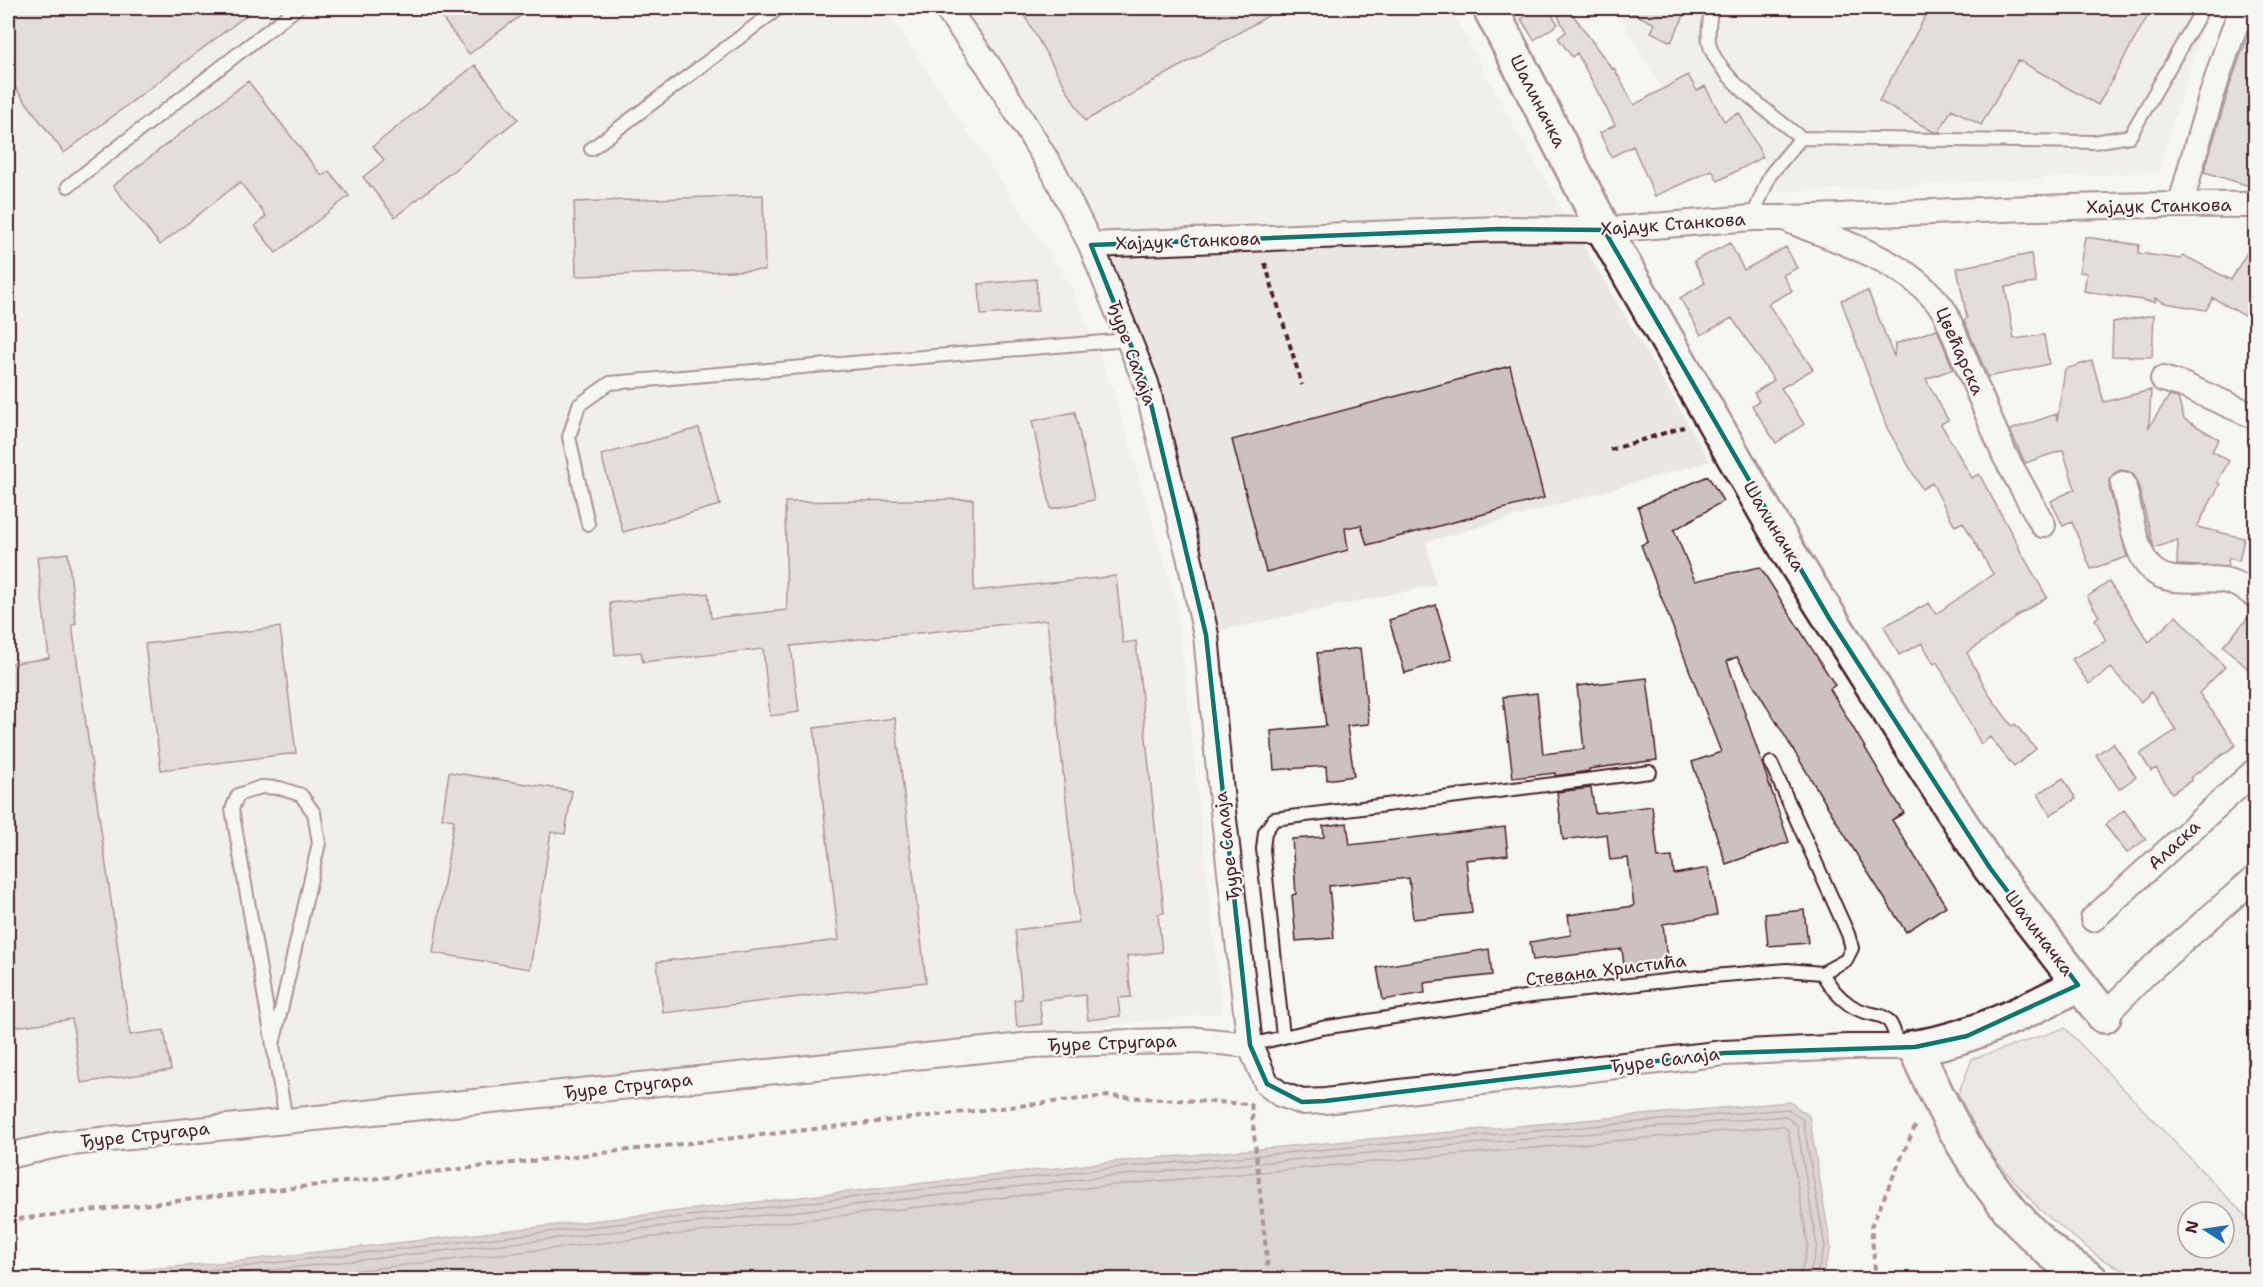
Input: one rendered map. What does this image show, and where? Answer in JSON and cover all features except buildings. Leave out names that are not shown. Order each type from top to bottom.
[{"type":"main road","name":"Шалиначка","points":[[1490,8],[1604,230],[1789,553],[1990,868],[2103,1016]]},
{"type":"main road","name":"Ђуре Салаја","points":[[1906,1048],[1939,1044],[1967,1036],[2078,985]]},
{"type":"main road","points":[[1906,1048],[1980,1173],[2010,1209],[2050,1250],[2091,1280]]},
{"type":"street","name":"Ђуре Салаја","points":[[945,8],[988,65],[1054,174],[1091,245],[1146,383],[1206,635],[1222,802],[1250,1045],[1267,1084],[1280,1094],[1302,1102],[1336,1100],[1724,1053],[1847,1047],[1906,1048]]},
{"type":"street","points":[[2181,204],[2199,135],[2242,8]]},
{"type":"street","name":"Хајдук Станкова","points":[[1091,245],[1499,229],[1604,230],[1752,218],[2181,204],[2256,205]]},
{"type":"street","name":"Цвећарска","points":[[1785,218],[1880,258],[1918,282],[1935,297],[1945,312],[2005,456],[2043,525]]},
{"type":"street","points":[[2163,379],[2183,385],[2256,417]]},
{"type":"street","points":[[2123,484],[2138,542],[2147,564],[2155,573],[2180,579],[2230,581],[2256,596]]},
{"type":"street","name":"Аласка","points":[[2093,919],[2256,770]]},
{"type":"street","points":[[2103,1016],[2145,974],[2256,877]]},
{"type":"street","name":"Ђуре Стругара","points":[[8,1156],[61,1144],[1032,1045],[1199,1040],[1250,1045]]},
{"type":"lane","points":[[68,186],[297,8]]},
{"type":"lane","points":[[591,149],[779,8]]},
{"type":"lane","points":[[1711,8],[1710,47],[1720,66],[1745,91],[1801,138],[2094,142],[2130,136],[2199,15],[2200,8]]},
{"type":"lane","points":[[1752,218],[1770,175],[1801,138]]},
{"type":"lane","points":[[588,525],[569,437],[579,405],[610,383],[1128,340]]},
{"type":"lane","points":[[1771,763],[1848,934],[1852,948],[1846,960],[1822,973],[1833,991],[1852,1006],[1885,1017],[1906,1048]]},
{"type":"lane","points":[[1282,1036],[1263,849],[1265,832],[1274,819],[1650,772]]},
{"type":"lane","points":[[273,1045],[320,843],[314,813],[301,795],[280,788],[261,787],[238,795],[232,809],[286,1120]]},
{"type":"lane","name":"Стевана Христића","points":[[1250,1045],[1322,1028],[1543,995],[1700,977],[1787,970],[1822,973]]},
{"type":"path","points":[[1258,239],[1302,385]]},
{"type":"path","points":[[1610,450],[1711,419]]},
{"type":"path","points":[[8,1220],[1107,1096],[1251,1104]]},
{"type":"path","points":[[1876,1280],[1871,1227],[1915,1124],[1940,1104]]},
{"type":"path","points":[[1253,1131],[1269,1280]]},
{"type":"highlighted area","points":[[1499,229],[1604,230],[1829,618],[1990,868],[2078,985],[1967,1036],[1915,1047],[1724,1053],[1325,1101],[1302,1102],[1267,1084],[1250,1045],[1206,635],[1146,383],[1091,245]]},
{"type":"shaded area","points":[[8,8],[885,8],[1071,286],[1113,389],[1177,606],[1222,1013],[286,1112],[8,1145]]},
{"type":"shaded area","points":[[963,8],[1450,8],[1517,132],[1710,461],[1426,542],[1436,585],[1212,632],[1161,393],[1067,187]]},
{"type":"shaded area","points":[[1615,8],[2214,8],[2201,32],[2158,172],[1780,192],[1762,157],[1712,174]]},
{"type":"shaded area","points":[[2065,1028],[2230,1200],[2176,1200],[2176,1260],[2236,1260],[2236,1206],[2255,1226],[2255,1279],[2141,1279],[2100,1258],[2040,1210],[1986,1149],[1958,1094],[1972,1059]]},
{"type":"water","points":[[1790,1102],[1809,1116],[1831,1248],[1821,1278],[41,1279],[238,1261],[1111,1162]]}]
